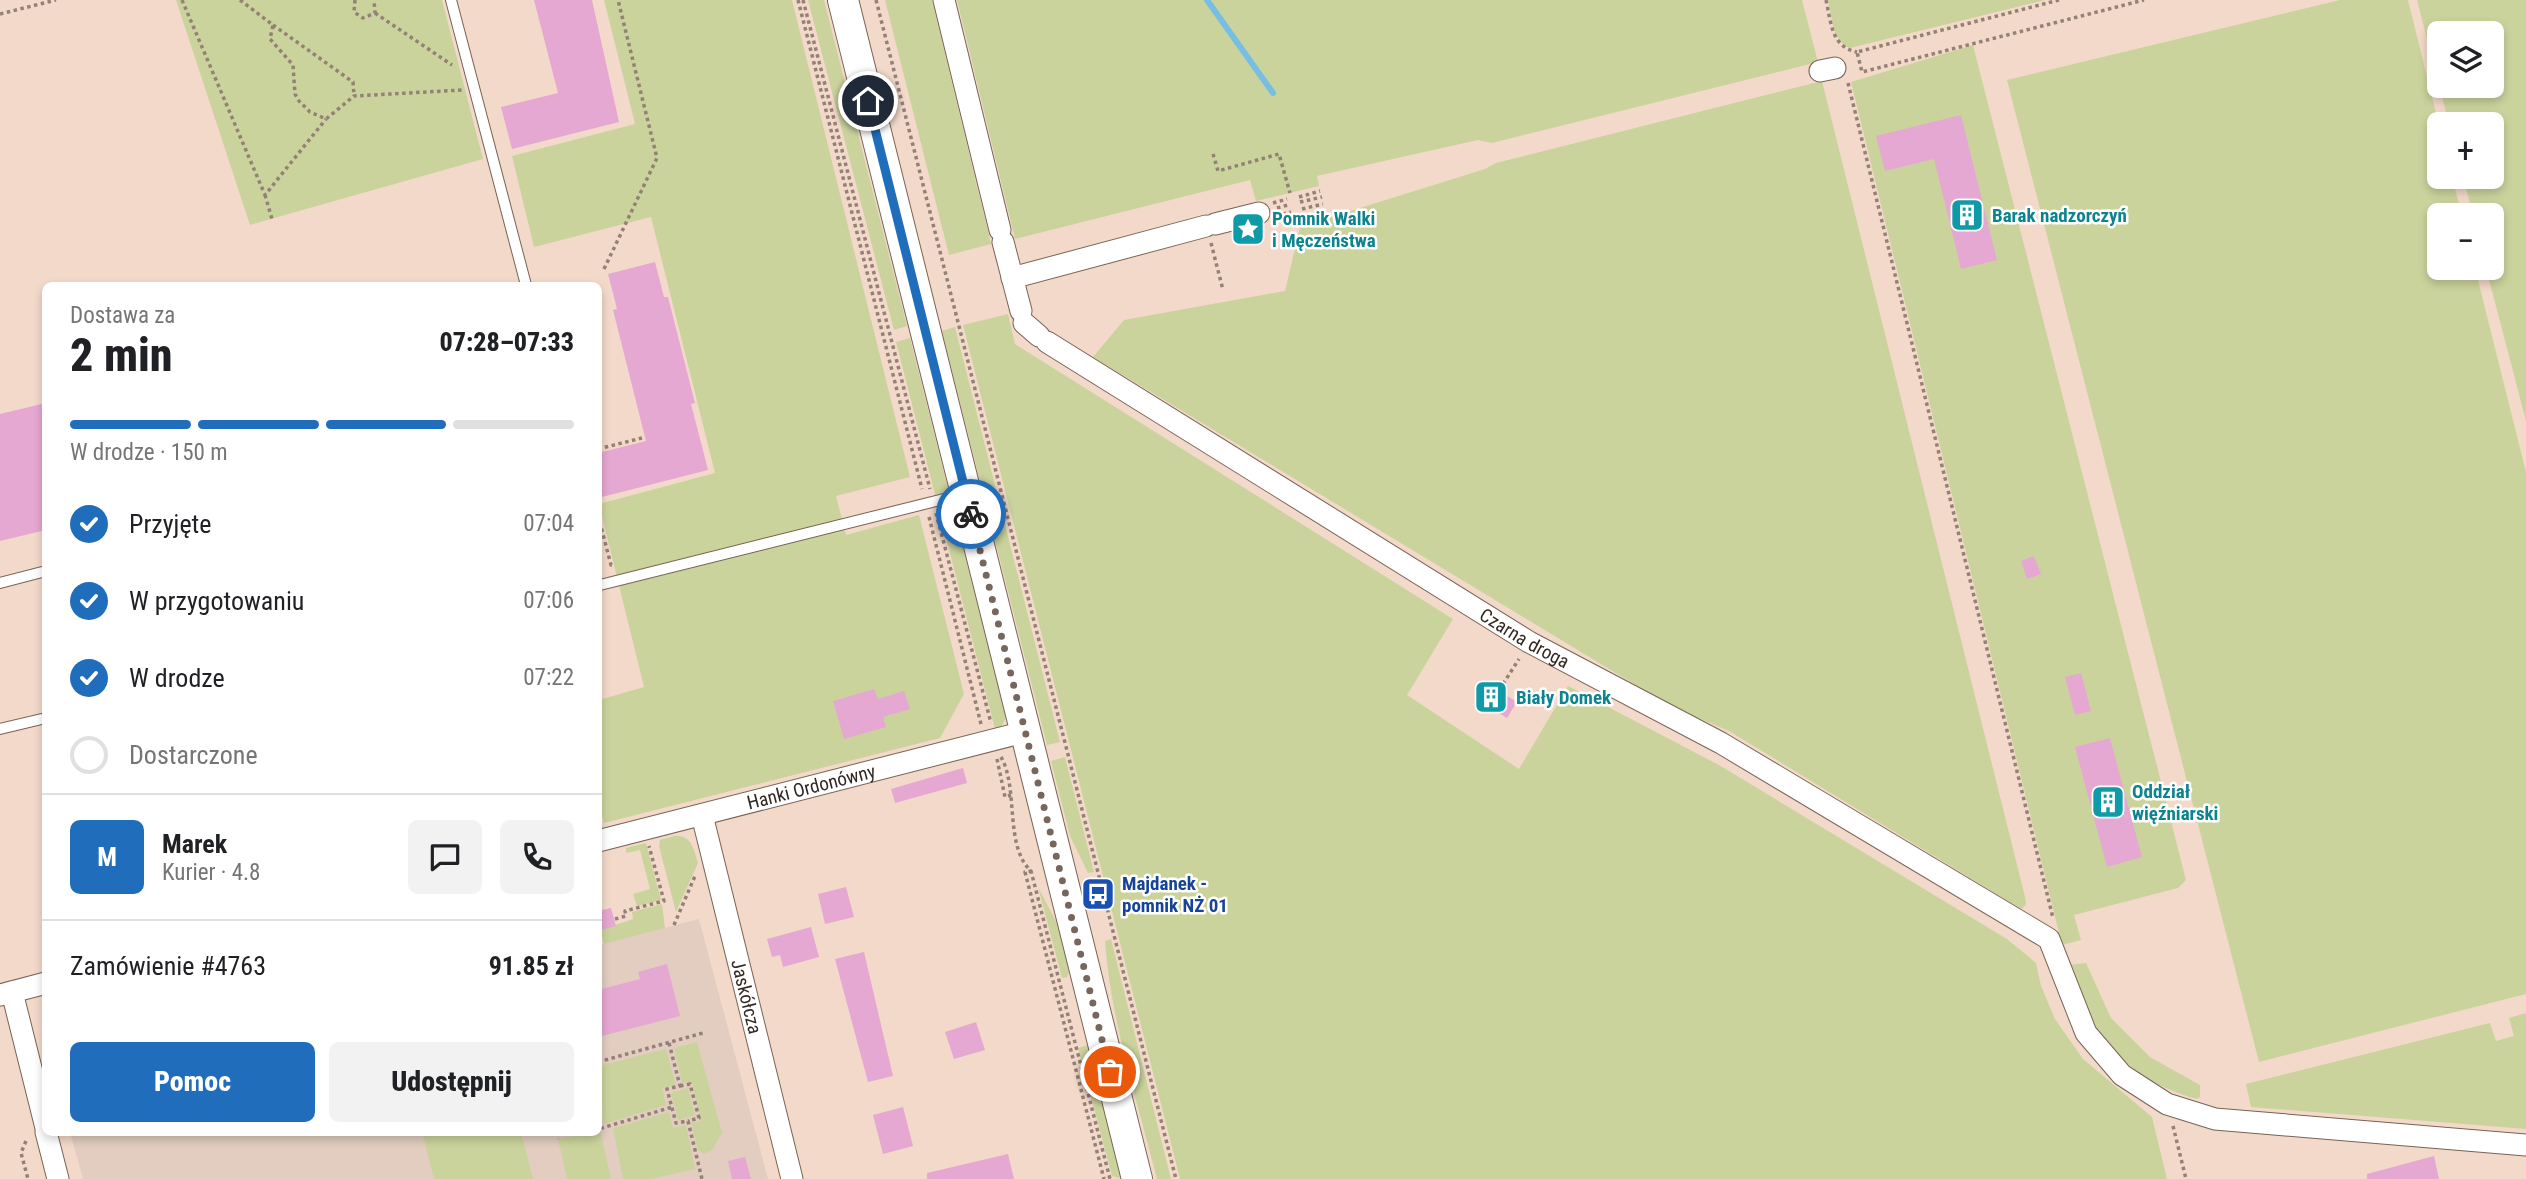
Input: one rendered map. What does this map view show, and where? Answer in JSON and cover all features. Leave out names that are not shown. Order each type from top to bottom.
[{"type":"street","points":[[843,0],[1137,1179]]},
{"type":"street","points":[[944,0],[1012,278],[1259,213]]},
{"type":"street","name":"Czarna droga","points":[[1012,278],[1033,328],[1529,642],[1721,743],[2051,929]]},
{"type":"street","name":"Hanki Ordonówny","points":[[602,840],[702,815],[989,734],[1024,732]]},
{"type":"street","name":"Jaskółcza","points":[[702,815],[792,1179]]},
{"type":"street","points":[[2051,929],[2086,1033],[2122,1075],[2167,1104],[2215,1119],[2526,1145]]},
{"type":"street","points":[[42,984],[6,993],[42,1116]]},
{"type":"street","points":[[47,1136],[58,1179]]},
{"type":"lane","points":[[451,0],[525,282]]},
{"type":"lane","points":[[602,582],[966,494]]},
{"type":"lane","points":[[0,583],[42,572]]},
{"type":"lane","points":[[0,729],[42,719]]},
{"type":"path","points":[[0,14],[56,0]]},
{"type":"path","points":[[182,0],[265,195],[272,219]]},
{"type":"path","points":[[240,0],[353,82],[354,96]]},
{"type":"path","points":[[355,0],[354,12],[360,17],[367,18],[374,13]]},
{"type":"path","points":[[374,0],[374,13]]},
{"type":"path","points":[[604,269],[657,158],[618,0]]},
{"type":"path","points":[[801,0],[923,490],[911,493]]},
{"type":"path","points":[[801,0],[932,497]]},
{"type":"path","points":[[876,0],[1176,1179]]},
{"type":"path","points":[[1826,0],[1835,37],[1845,48],[1857,52],[2059,0]]},
{"type":"path","points":[[2051,929],[1846,89],[1839,73],[1862,72],[2144,0]]},
{"type":"path","points":[[374,13],[460,71],[469,68]]},
{"type":"path","points":[[273,25],[270,39],[293,65],[295,94],[304,107],[326,119]]},
{"type":"path","points":[[1857,52],[1862,72]]},
{"type":"path","points":[[265,195],[326,119],[354,96],[466,90],[475,87]]},
{"type":"path","points":[[1213,154],[1218,171],[1279,154],[1290,193]]},
{"type":"path","points":[[1299,197],[1320,191]]},
{"type":"path","points":[[1300,202],[1322,197]]},
{"type":"path","points":[[1302,209],[1323,204]]},
{"type":"path","points":[[1210,225],[1223,290]]},
{"type":"path","points":[[602,448],[642,438]]},
{"type":"path","points":[[936,511],[989,734]]},
{"type":"path","points":[[929,517],[989,734],[1006,765],[1012,795],[1012,818],[1024,864],[1031,871],[1110,1179]]},
{"type":"path","points":[[602,530],[611,565],[624,562]]},
{"type":"path","points":[[1503,684],[1529,642]]},
{"type":"path","points":[[1000,766],[1005,797],[1019,794]]},
{"type":"path","points":[[615,919],[626,916],[625,911],[663,901],[648,840]]},
{"type":"path","points":[[1037,870],[1025,872],[1104,1179]]},
{"type":"path","points":[[674,925],[697,872]]},
{"type":"path","points":[[602,1061],[703,1033]]},
{"type":"path","points":[[669,1043],[680,1086]]},
{"type":"path","points":[[690,1084],[699,1118],[676,1123],[667,1089],[680,1086],[690,1084]]},
{"type":"path","points":[[2167,1104],[2186,1179]]},
{"type":"path","points":[[602,1128],[672,1107]]},
{"type":"path","points":[[688,1121],[702,1179]]},
{"type":"shaded area","points":[[699,919],[768,1179],[83,1179],[71,1136],[602,1136],[602,944]]},
{"type":"green space","points":[[176,0],[442,0],[483,159],[250,225]]},
{"type":"green space","points":[[604,0],[792,0],[910,477],[836,496],[846,535],[919,515],[964,694],[940,738],[604,823],[602,699],[644,687],[602,516],[602,503],[715,473],[651,217],[534,247],[512,156],[635,124]]},
{"type":"green space","points":[[808,0],[824,0],[907,326],[894,330]]},
{"type":"green space","points":[[885,0],[932,0],[991,244],[949,255]]},
{"type":"green space","points":[[957,0],[1802,0],[1818,62],[1492,143],[1478,140],[1317,176],[1319,186],[1256,201],[1250,180],[1015,239]]},
{"type":"green space","points":[[1828,0],[2045,0],[1850,48],[1844,45],[1836,34]]},
{"type":"green space","points":[[2340,0],[2408,0],[2427,77],[2427,98],[2432,98],[2436,112],[2427,112],[2427,189],[2455,189],[2459,203],[2427,203],[2427,280],[2478,280],[2526,472],[2526,994],[2259,1062],[2007,80]]},
{"type":"green space","points":[[2417,0],[2526,0],[2526,421],[2489,280],[2504,280],[2504,203],[2470,203],[2466,189],[2504,189],[2504,112],[2446,112],[2442,98],[2504,98],[2504,21],[2427,21],[2427,39]]},
{"type":"green space","points":[[1973,45],[2186,880],[2178,888],[2074,915],[2081,940],[2062,945],[1851,82]]},
{"type":"green space","points":[[1822,81],[2025,897],[2026,905],[2021,909],[1729,731],[1672,707],[1093,357],[1124,320],[1285,291],[1303,215],[1325,209],[1328,218],[1485,169],[1496,163]]},
{"type":"green space","points":[[1008,314],[1015,344],[1453,619],[1407,695],[1519,769],[1568,686],[1719,765],[2007,939],[2036,963],[2041,986],[2055,1019],[2083,1059],[2152,1117],[2167,1179],[1180,1179],[963,325]]},
{"type":"green space","points":[[955,327],[1060,742],[1047,745],[942,331]]},
{"type":"green space","points":[[910,338],[1006,718],[1001,727],[995,729],[896,342]]},
{"type":"green space","points":[[1065,757],[1094,872],[1088,873],[1070,836],[1051,761]]},
{"type":"green space","points":[[674,836],[688,840],[698,863],[676,912],[659,846],[660,840]]},
{"type":"green space","points":[[646,843],[661,900],[637,906],[633,894],[650,889],[640,850],[626,853],[626,848]]},
{"type":"green space","points":[[1038,887],[1059,927],[1069,972],[1067,977],[1062,978]]},
{"type":"green space","points":[[662,904],[665,928],[604,944],[602,929],[633,919],[632,912]]},
{"type":"green space","points":[[1111,939],[1171,1179],[1157,1179],[1126,1061],[1108,971],[1105,941]]},
{"type":"green space","points":[[2086,963],[2111,1018],[2150,1057],[2200,1085],[2200,1097],[2197,1099],[2182,1095],[2154,1082],[2128,1064],[2105,1042],[2088,1014],[2068,965]]},
{"type":"green space","points":[[2526,1013],[2526,1129],[2251,1107],[2246,1084],[2490,1023],[2496,1041],[2514,1036],[2509,1018]]},
{"type":"green space","points":[[697,1042],[722,1133],[712,1150],[704,1154],[698,1150],[691,1123],[701,1121],[692,1082],[682,1083],[674,1048]]},
{"type":"green space","points":[[1088,1045],[1122,1179],[1112,1176],[1078,1048]]},
{"type":"green space","points":[[666,1049],[676,1085],[662,1088],[666,1105],[604,1124],[602,1065]]},
{"type":"green space","points":[[688,1088],[695,1115],[678,1120],[671,1093]]},
{"type":"green space","points":[[669,1112],[673,1128],[686,1125],[695,1169],[651,1179],[623,1179],[613,1128]]},
{"type":"green space","points":[[423,1136],[522,1136],[533,1179],[434,1179]]},
{"type":"green space","points":[[602,1136],[611,1179],[567,1179],[558,1139]]},
{"type":"building","points":[[534,0],[592,0],[619,122],[512,149],[501,107],[558,93]]},
{"type":"building","name":"Barak nadzorczyń","points":[[1961,115],[1997,260],[1961,269],[1934,159],[1885,171],[1876,136]]},
{"type":"building","points":[[655,262],[664,297],[668,297],[695,403],[691,404],[708,470],[602,497],[602,452],[646,441],[613,310],[617,309],[608,274]]},
{"type":"building","points":[[42,404],[42,531],[0,541],[0,414]]},
{"type":"building","points":[[2034,556],[2041,574],[2027,579],[2021,561]]},
{"type":"building","points":[[2081,673],[2091,711],[2075,715],[2065,677]]},
{"type":"building","points":[[1494,688],[1517,702],[1507,718],[1484,704]]},
{"type":"building","points":[[874,689],[878,699],[904,691],[910,709],[883,717],[886,727],[844,739],[833,701]]},
{"type":"building","name":"Oddział więźniarski","points":[[2110,738],[2142,857],[2107,867],[2075,747]]},
{"type":"building","points":[[963,768],[967,783],[895,803],[891,789]]},
{"type":"building","points":[[846,887],[854,917],[825,924],[818,894]]},
{"type":"building","points":[[611,908],[616,926],[602,930],[602,910]]},
{"type":"building","points":[[811,927],[819,957],[783,967],[780,955],[772,957],[767,939]]},
{"type":"building","points":[[864,952],[893,1076],[868,1082],[835,959]]},
{"type":"building","points":[[667,964],[680,1016],[602,1036],[602,989],[640,979],[638,972]]},
{"type":"building","points":[[976,1022],[985,1050],[954,1059],[945,1032]]},
{"type":"building","points":[[903,1107],[913,1146],[883,1154],[873,1115]]},
{"type":"building","points":[[1008,1154],[1014,1179],[927,1179],[927,1173]]},
{"type":"building","points":[[2434,1156],[2439,1179],[2367,1179],[2367,1174]]},
{"type":"building","points":[[745,1157],[751,1179],[732,1179],[728,1161]]},
{"type":"waterway","points":[[1207,0],[1273,93]]},
{"type":"way so far","points":[[971,514],[1110,1072]]},
{"type":"place","name":"Barak nadzorczyń","points":[[1967,215]]},
{"type":"place","name":"Pomnik Walki i Męczeństwa","points":[[1248,229]]},
{"type":"place","name":"Biały Domek","points":[[1491,697]]},
{"type":"place","name":"Oddział więźniarski","points":[[2108,802]]},
{"type":"place","name":"Majdanek - pomnik NŻ 01","points":[[1098,894]]},
{"type":"route","points":[[868,101],[971,514]]}]
